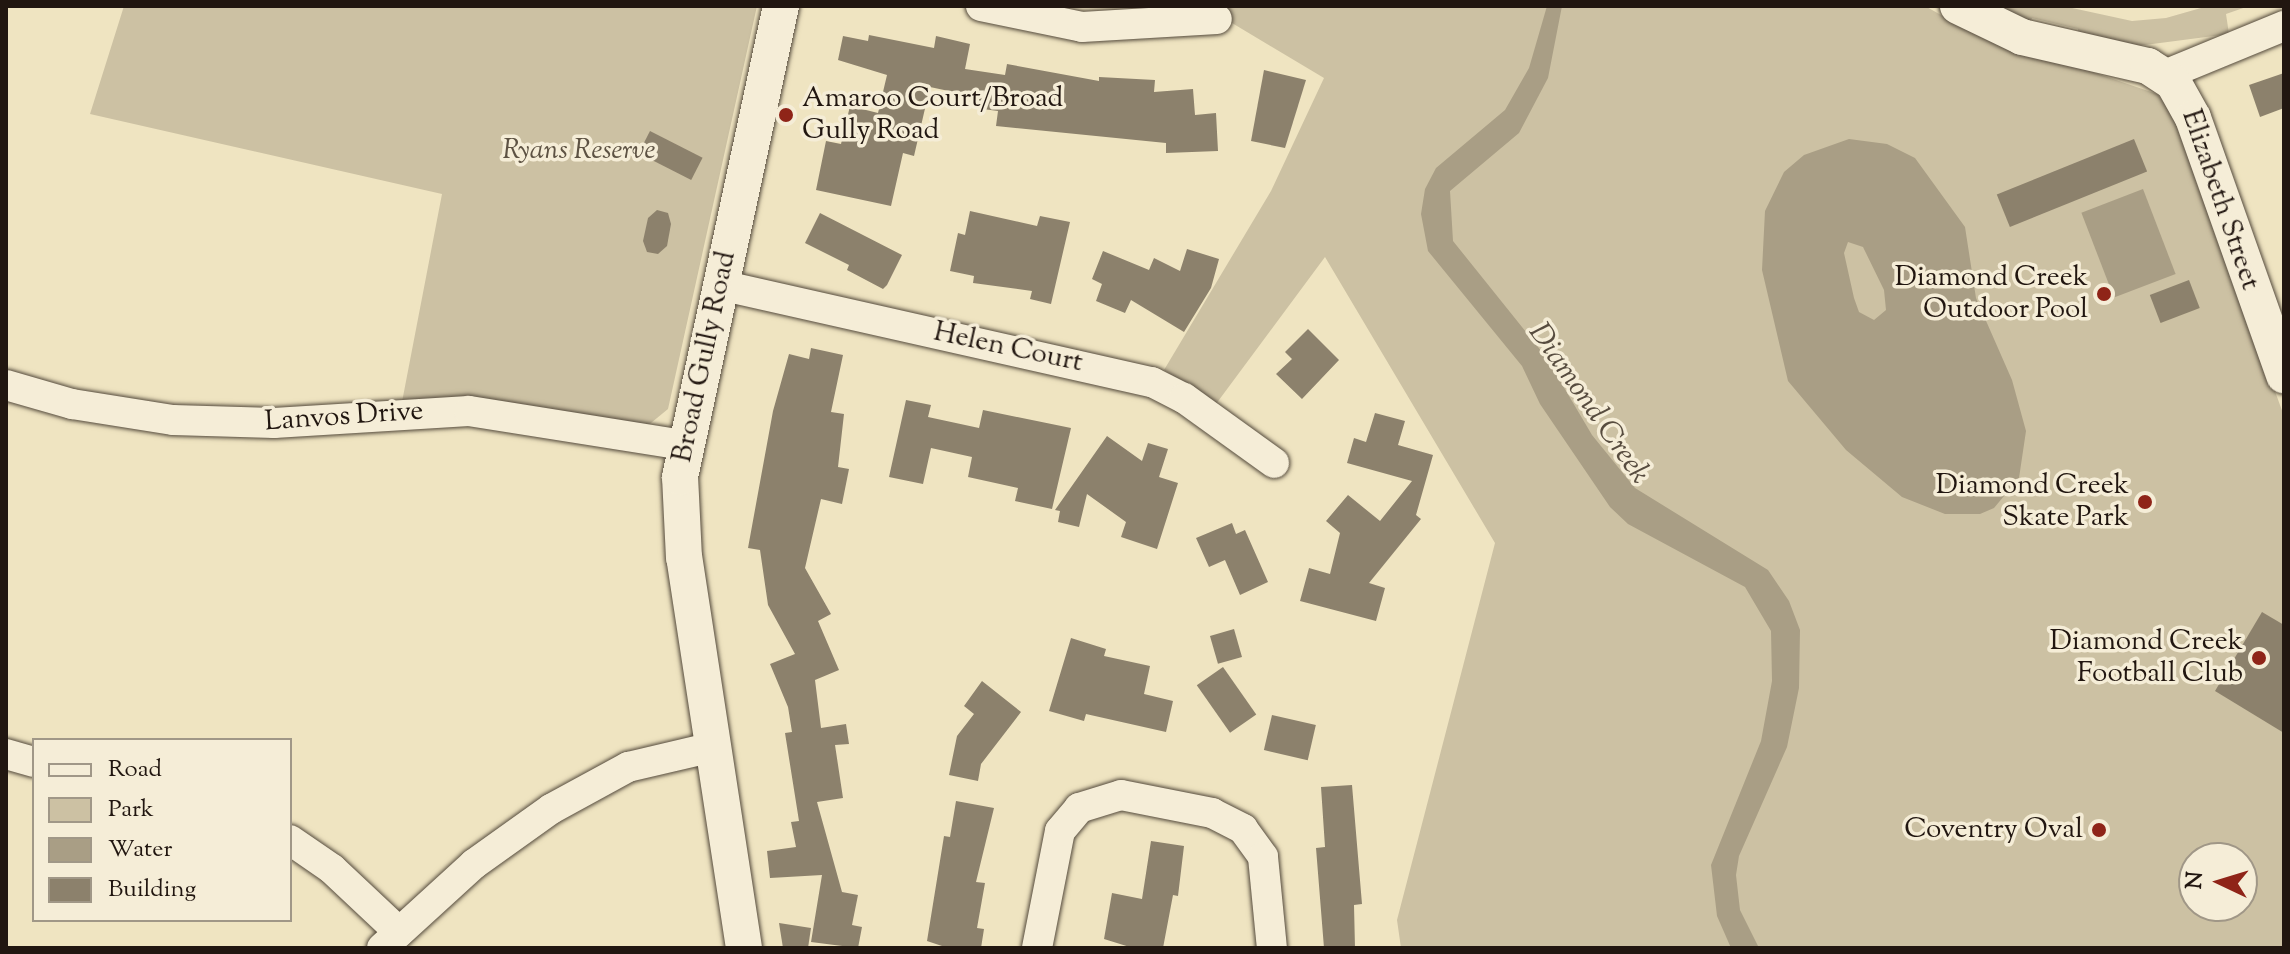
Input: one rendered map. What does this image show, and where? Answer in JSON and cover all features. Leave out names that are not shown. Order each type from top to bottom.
[{"type":"street","name":"Broad Gully Road","points":[[744,948],[684,558],[684,445],[781,6]]},
{"type":"street","points":[[981,6],[1082,27],[1217,23]]},
{"type":"street","points":[[1958,6],[2033,40],[2165,75],[2284,26]]},
{"type":"street","name":"Elizabeth Street","points":[[2165,75],[2193,118],[2284,375]]},
{"type":"street","name":"Helen Court","points":[[720,285],[1152,382],[1184,398],[1274,463]]},
{"type":"street","name":"Lanvos Drive","points":[[6,385],[83,406],[173,420],[262,423],[469,411],[684,445]]},
{"type":"street","points":[[292,841],[332,869],[390,940],[474,864],[581,791],[628,767],[713,747]]},
{"type":"street","points":[[6,754],[32,761]]},
{"type":"street","points":[[1037,948],[1053,850],[1069,817],[1092,801],[1121,795],[1230,820],[1254,840],[1263,857],[1272,948]]},
{"type":"green space","name":"Ryans Reserve","points":[[124,6],[757,6],[668,409],[646,427],[402,402],[442,194],[90,114]]},
{"type":"green space","points":[[1227,6],[1925,6],[1964,28],[2157,94],[2173,111],[2284,416],[2284,948],[1401,948],[1397,920],[1495,543],[1325,257],[1216,404],[1164,370],[1271,191],[1324,78],[1227,20]]},
{"type":"green space","points":[[1990,6],[2063,6],[2132,21],[2166,18],[2208,6],[2249,6],[2226,14],[2229,34],[2137,46],[2077,38],[2078,29],[2032,18],[2029,27]]},
{"type":"water","points":[[1547,6],[1562,6],[1548,78],[1519,133],[1450,191],[1453,241],[1546,357],[1592,435],[1635,488],[1768,570],[1789,601],[1800,630],[1799,688],[1787,747],[1739,856],[1736,875],[1740,910],[1759,948],[1731,948],[1717,916],[1711,865],[1761,741],[1772,681],[1771,631],[1745,587],[1628,524],[1610,507],[1540,404],[1522,366],[1428,251],[1421,214],[1425,189],[1436,168],[1505,110],[1529,68]]},
{"type":"water","points":[[1849,139],[1887,144],[1915,158],[1965,227],[1976,298],[2012,380],[2026,431],[2019,478],[1994,508],[1980,514],[1945,514],[1902,497],[1846,450],[1788,381],[1762,270],[1765,211],[1784,172],[1804,155]],"holes":[[[1848,242],[1863,247],[1884,290],[1886,310],[1874,320],[1859,312],[1844,253]]]},
{"type":"water","points":[[2143,189],[2176,274],[2114,298],[2081,213]]},
{"type":"building","points":[[869,35],[934,48],[936,36],[970,44],[965,69],[1005,75],[1007,64],[1099,81],[1099,77],[1155,80],[1154,92],[1193,89],[1195,115],[1216,113],[1218,151],[1166,153],[1166,143],[996,126],[998,111],[975,108],[977,97],[930,87],[914,156],[903,153],[891,206],[816,190],[826,141],[841,144],[850,106],[878,113],[887,75],[838,60],[843,36],[868,41]]},
{"type":"building","points":[[1264,70],[1306,80],[1285,148],[1251,141]]},
{"type":"building","points":[[2284,73],[2284,108],[2260,117],[2249,85]]},
{"type":"building","points":[[650,131],[703,158],[691,180],[639,153]]},
{"type":"building","points":[[2134,139],[2147,171],[2010,227],[1997,194]]},
{"type":"building","points":[[657,210],[668,213],[671,224],[667,246],[658,254],[647,252],[643,241],[648,218]]},
{"type":"building","points":[[970,211],[1037,226],[1040,216],[1070,222],[1051,304],[1030,299],[1032,291],[973,283],[974,276],[950,271],[958,233],[965,235]]},
{"type":"building","points":[[820,213],[902,255],[883,289],[847,270],[849,265],[805,243]]},
{"type":"building","points":[[1187,249],[1219,259],[1211,288],[1184,332],[1131,300],[1125,313],[1096,301],[1102,284],[1092,279],[1103,251],[1149,270],[1154,258],[1180,271]]},
{"type":"building","points":[[2189,280],[2200,308],[2161,323],[2150,295]]},
{"type":"building","points":[[1308,329],[1339,360],[1302,399],[1276,374],[1292,359],[1285,352]]},
{"type":"building","points":[[811,348],[843,355],[831,412],[844,414],[838,467],[849,469],[842,504],[821,499],[805,568],[831,614],[818,621],[839,670],[815,680],[821,728],[846,724],[849,744],[835,745],[843,798],[817,802],[842,892],[858,895],[852,925],[862,927],[858,948],[811,942],[822,875],[770,878],[767,851],[796,847],[791,822],[799,821],[785,733],[792,732],[788,707],[770,664],[795,654],[768,605],[760,550],[748,548],[773,411],[789,354],[809,359]]},
{"type":"building","points":[[906,400],[931,405],[928,417],[979,428],[983,410],[1071,428],[1052,509],[1015,501],[1018,488],[968,477],[972,457],[931,448],[923,484],[889,477]]},
{"type":"building","points":[[1375,413],[1405,421],[1398,445],[1433,455],[1416,515],[1421,519],[1369,583],[1385,588],[1376,621],[1300,601],[1309,568],[1330,574],[1340,533],[1326,521],[1348,495],[1380,521],[1412,481],[1347,463],[1354,438],[1366,442]]},
{"type":"building","points":[[1107,436],[1142,461],[1148,443],[1168,449],[1159,477],[1178,483],[1157,549],[1121,537],[1126,522],[1087,494],[1079,527],[1058,522],[1060,511],[1055,510]]},
{"type":"building","points":[[1232,523],[1236,534],[1245,530],[1268,582],[1240,595],[1225,560],[1209,567],[1196,538]]},
{"type":"building","name":"Diamond Creek Football Club","points":[[2262,612],[2284,625],[2284,733],[2215,691]]},
{"type":"building","points":[[1234,629],[1242,657],[1218,664],[1210,636]]},
{"type":"building","points":[[1071,638],[1106,649],[1104,656],[1150,666],[1144,694],[1173,701],[1166,732],[1086,714],[1084,721],[1049,711]]},
{"type":"building","points":[[1223,667],[1256,715],[1230,733],[1197,685]]},
{"type":"building","points":[[982,681],[1021,712],[981,764],[978,781],[949,775],[957,736],[974,714],[964,706]]},
{"type":"building","points":[[1272,715],[1316,725],[1308,760],[1264,750]]},
{"type":"building","points":[[1352,785],[1362,904],[1354,905],[1355,948],[1324,948],[1316,848],[1325,847],[1321,787]]},
{"type":"building","points":[[956,801],[994,808],[976,882],[985,883],[977,928],[984,929],[981,948],[948,948],[927,941],[944,836],[950,837]]},
{"type":"building","points":[[1151,841],[1184,846],[1178,896],[1173,895],[1163,948],[1133,948],[1104,939],[1112,893],[1142,899]]},
{"type":"building","points":[[779,923],[811,928],[808,948],[783,948]]},
{"type":"place","name":"Amaroo Court/Broad Gully Road","points":[[786,115]]},
{"type":"place","name":"Diamond Creek Outdoor Pool","points":[[2104,294]]},
{"type":"place","name":"Diamond Creek Skate Park","points":[[2145,502]]},
{"type":"place","name":"Diamond Creek Football Club","points":[[2259,658]]},
{"type":"place","name":"Coventry Oval","points":[[2099,830]]},
{"type":"water label","name":"Diamond Creek","points":[[1588,404]]}]
